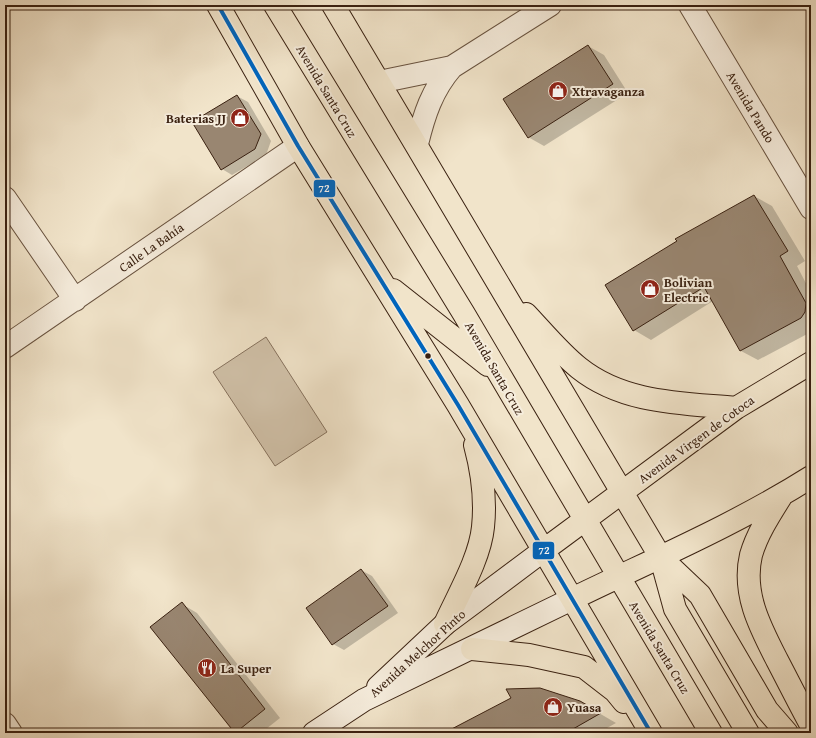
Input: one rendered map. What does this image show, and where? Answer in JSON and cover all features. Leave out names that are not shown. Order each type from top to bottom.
[{"type":"main road","points":[[218,5],[298,146],[458,405],[650,732]]},
{"type":"main road","name":"Avenida Santa Cruz","points":[[275,5],[498,372],[711,733]]},
{"type":"main road","points":[[333,5],[417,144],[501,289],[661,558],[675,609],[748,733]]},
{"type":"main road","points":[[381,280],[498,372]]},
{"type":"main road","points":[[501,289],[579,368],[610,387],[652,400],[736,408]]},
{"type":"main road","name":"Avenida Virgen de Cotoca","points":[[586,520],[736,408],[811,363]]},
{"type":"main road","points":[[445,624],[477,552],[483,528],[484,491],[475,446],[458,405]]},
{"type":"main road","points":[[619,576],[661,558],[782,495],[811,477]]},
{"type":"main road","points":[[782,495],[769,517],[751,555],[748,579],[750,596],[754,612],[764,634],[811,725]]},
{"type":"main road","name":"Avenida Melchor Pinto","points":[[544,550],[586,520]]},
{"type":"main road","points":[[661,558],[700,595],[767,710],[787,733]]},
{"type":"main road","name":"Avenida Melchor Pinto","points":[[572,599],[619,576]]},
{"type":"main road","points":[[472,649],[529,655],[584,667],[615,691],[650,732]]},
{"type":"main road","points":[[697,709],[700,733]]},
{"type":"street","points":[[417,144],[423,119],[431,97],[442,78],[452,67],[550,5]]},
{"type":"street","name":"Avenida Pando","points":[[690,5],[811,208]]},
{"type":"street","points":[[379,82],[452,67]]},
{"type":"street","name":"Calle La Bahía","points":[[5,348],[298,146]]},
{"type":"street","points":[[5,198],[75,300]]},
{"type":"street","name":"Avenida Melchor Pinto","points":[[364,700],[445,624],[544,550]]},
{"type":"street","name":"Avenida Melchor Pinto","points":[[314,733],[364,700],[472,649],[572,599]]},
{"type":"street","points":[[5,724],[11,733]]},
{"type":"shaded area","points":[[266,337],[327,432],[275,466],[213,372]]},
{"type":"building","name":"Xtravaganza","points":[[588,45],[613,84],[528,138],[503,99]]},
{"type":"building","points":[[237,95],[261,134],[255,149],[221,170],[192,122]]},
{"type":"building","points":[[754,195],[788,251],[780,256],[806,303],[805,312],[801,318],[740,351],[704,287],[633,331],[605,285],[677,241],[675,239]]},
{"type":"building","points":[[361,569],[388,606],[332,645],[306,608]]},
{"type":"building","name":"La Super","points":[[182,602],[265,709],[235,733],[150,627]]},
{"type":"building","name":"Yuasa","points":[[540,688],[580,701],[601,713],[566,733],[444,733],[511,698],[506,689]]},
{"type":"transit line","name":"72","points":[[218,5],[298,146],[458,405],[651,733]]},
{"type":"place","name":"Xtravaganza","points":[[558,91]]},
{"type":"place","name":"Baterias JJ","points":[[240,118]]},
{"type":"place","name":"Bolivian Electric","points":[[650,289]]},
{"type":"place","name":"La Super","points":[[207,668]]},
{"type":"place","name":"Yuasa","points":[[553,707]]}]
